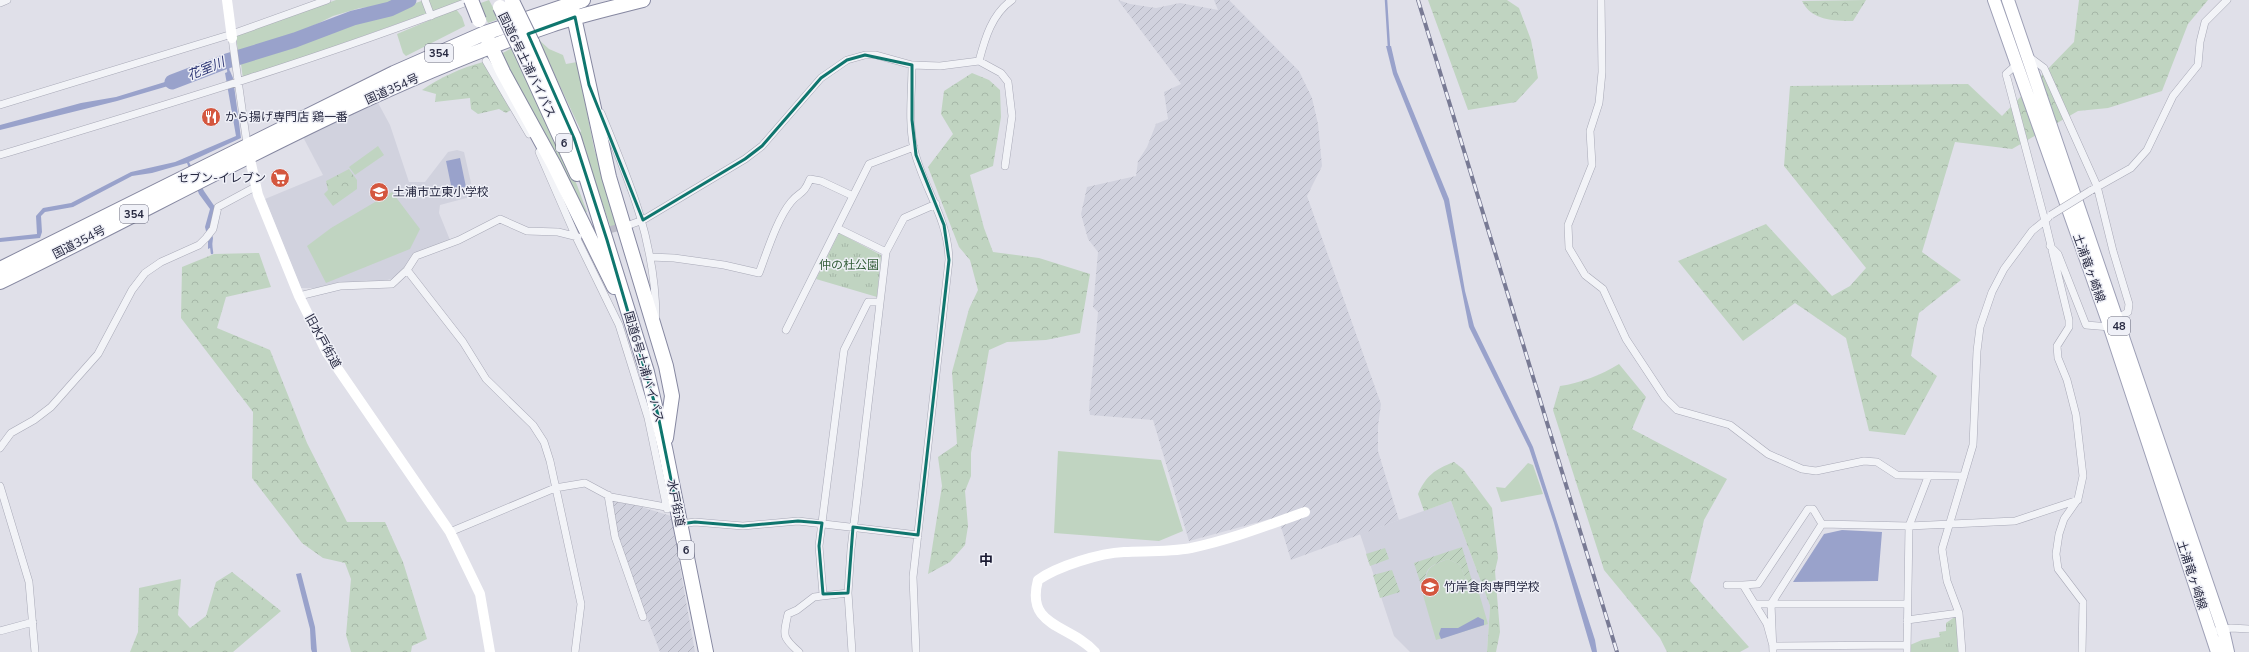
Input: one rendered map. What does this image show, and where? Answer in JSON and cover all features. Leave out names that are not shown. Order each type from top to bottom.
[{"type":"highway","points":[[472,0],[491,47],[554,165],[632,323]]},
{"type":"highway","name":"国道6号土浦バイパス","points":[[496,0],[525,44]]},
{"type":"highway","name":"国道6号土浦バイパス","points":[[511,0],[525,44],[607,240],[647,372],[665,448]]},
{"type":"highway","name":"国道354号","points":[[0,269],[248,150],[401,84],[491,47],[550,25],[575,17],[643,0]]},
{"type":"highway","points":[[575,1],[575,17],[609,177],[656,328],[672,396],[665,448]]},
{"type":"highway","name":"国道354号","points":[[0,282],[394,73],[485,33],[540,6],[575,1]]},
{"type":"highway","points":[[540,6],[550,25]]},
{"type":"highway","name":"水戸街道","points":[[665,448],[672,508],[680,524],[706,652]]},
{"type":"main road","name":"土浦竜ヶ崎線","points":[[1994,0],[2016,65],[2114,323]]},
{"type":"main road","name":"土浦竜ヶ崎線","points":[[2008,0],[2028,56],[2114,323],[2217,631],[2228,652]]},
{"type":"main road","name":"土浦竜ヶ崎線","points":[[2217,631],[2217,652]]},
{"type":"street","points":[[0,2],[7,0]]},
{"type":"street","name":"旧水戸街道","points":[[227,0],[248,150],[255,187],[299,296],[327,353],[450,532],[480,594],[490,652]]},
{"type":"street","points":[[0,105],[232,36],[327,0]]},
{"type":"street","points":[[425,0],[430,14]]},
{"type":"street","points":[[0,155],[239,82],[472,0]]},
{"type":"street","points":[[1601,0],[1602,72],[1599,103],[1590,131],[1592,165],[1568,225],[1569,248],[1585,275],[1603,289],[1626,339],[1665,398],[1677,410],[1730,425],[1768,454],[1802,469],[1816,471],[1864,461],[1877,462],[1897,475],[1928,477],[1964,476]]},
{"type":"street","points":[[1962,652],[1959,613],[1947,581],[1942,549],[1973,445],[1977,350],[1983,320],[1992,292],[2004,269],[2032,231],[2048,218],[2097,186],[2131,168],[2147,150],[2173,96],[2198,65],[2200,42],[2205,22],[2227,0]]},
{"type":"street","points":[[979,61],[987,32],[995,18],[1009,1]]},
{"type":"street","points":[[630,225],[643,220],[745,159],[762,146],[822,78],[847,60],[865,55],[876,56],[912,65],[940,66],[979,61],[1001,73],[1008,82],[1012,116],[1005,166]]},
{"type":"street","points":[[2028,56],[2044,68],[2097,186],[2113,251],[2129,304],[2128,312],[2114,323],[2086,325],[2058,254],[2050,245]]},
{"type":"street","points":[[450,532],[555,488],[585,483],[608,495],[672,508],[648,418],[619,325],[576,237],[542,157],[486,61]]},
{"type":"street","points":[[912,65],[912,120],[914,147],[936,204],[948,241],[949,260],[913,576],[916,652]]},
{"type":"street","points":[[2016,65],[2006,74],[2048,218],[2050,245],[2069,320],[2069,327],[2057,346],[2058,358],[2067,380],[2076,415],[2082,476],[2078,500],[2064,519],[2058,534],[2056,554],[2058,569],[2083,602],[2082,652]]},
{"type":"street","points":[[589,85],[643,220],[656,292],[656,328]]},
{"type":"street","points":[[786,330],[869,164],[914,147]]},
{"type":"street","points":[[650,257],[674,258],[717,264],[759,273],[772,238],[791,202],[806,191],[810,179],[821,181],[853,196]]},
{"type":"street","points":[[0,448],[11,434],[34,420],[50,407],[98,354],[132,290],[145,273],[161,262],[199,245],[212,229],[218,207],[255,187]]},
{"type":"street","points":[[852,652],[848,593],[854,528],[886,252],[904,218],[936,204]]},
{"type":"street","points":[[299,296],[340,286],[392,284],[407,270],[416,256],[459,240],[500,219],[526,231],[558,232],[576,237],[584,235]]},
{"type":"street","points":[[837,228],[886,252]]},
{"type":"street","points":[[407,270],[463,342],[486,379],[533,425],[544,442],[581,604],[575,652]]},
{"type":"street","points":[[823,594],[819,546],[844,350],[868,302],[880,302]]},
{"type":"street","points":[[1773,649],[1907,648],[1909,526],[1928,477]]},
{"type":"street","points":[[0,488],[26,569],[33,622],[35,652]]},
{"type":"street","points":[[608,495],[615,537],[643,617]]},
{"type":"street","points":[[1822,524],[1909,526],[2016,521],[2078,500]]},
{"type":"street","points":[[1727,585],[1758,584],[1808,509],[1813,509],[1822,524]]},
{"type":"street","points":[[1095,652],[1076,635],[1045,620],[1037,609],[1035,593],[1038,580],[1048,573],[1098,555],[1123,552],[1170,551],[1192,548],[1305,512]]},
{"type":"street","points":[[680,524],[695,522],[743,526],[798,521],[918,535]]},
{"type":"street","points":[[1773,649],[1771,604],[1822,524]]},
{"type":"street","points":[[1743,585],[1756,604],[1766,624],[1773,649]]},
{"type":"street","points":[[799,652],[786,640],[784,634],[788,614],[797,610],[814,597],[823,594],[848,593]]},
{"type":"street","points":[[1756,604],[1907,604]]},
{"type":"street","points":[[1907,620],[1959,613]]},
{"type":"street","points":[[0,630],[33,622]]},
{"type":"street","points":[[2217,631],[2231,628],[2249,629]]},
{"type":"highlighted area","points":[[575,17],[589,85],[643,220],[745,159],[762,146],[821,78],[847,60],[865,55],[912,65],[912,120],[916,155],[944,225],[949,260],[918,535],[853,527],[848,593],[823,594],[819,546],[822,523],[798,521],[743,526],[695,522],[680,524],[658,415],[607,240],[574,138],[528,34]]},
{"type":"shaded area","points":[[1118,0],[1130,4],[1156,8],[1180,3],[1218,10],[1214,0],[1229,0],[1299,71],[1312,98],[1318,124],[1322,166],[1307,196],[1381,404],[1378,426],[1378,451],[1399,520],[1291,560],[1278,517],[1189,541],[1153,420],[1090,415],[1089,408],[1098,312],[1093,307],[1098,252],[1088,239],[1081,214],[1087,187],[1136,176],[1138,161],[1147,147],[1156,124],[1168,119],[1164,92],[1181,84]]},
{"type":"shaded area","name":"土浦市立東小学校","points":[[377,101],[390,125],[409,182],[425,182],[448,152],[457,150],[464,152],[474,196],[440,205],[439,213],[450,240],[413,254],[403,270],[391,279],[376,283],[339,282],[317,288],[301,288],[265,199],[323,175],[303,137]]},
{"type":"shaded area","points":[[612,498],[671,516],[695,652],[660,652],[616,536]]},
{"type":"shaded area","name":"竹岸食肉専門学校","points":[[1451,501],[1490,606],[1487,652],[1410,652],[1394,636],[1360,534]]},
{"type":"green space","points":[[336,0],[396,0],[385,6],[360,8],[333,16],[297,34],[238,51],[236,36]]},
{"type":"green space","points":[[424,0],[464,0],[243,79],[241,64],[313,40],[323,31],[361,23]]},
{"type":"green space","points":[[489,0],[499,19],[488,23],[478,4]]},
{"type":"green space","points":[[1428,0],[1507,0],[1519,8],[1531,40],[1538,78],[1516,102],[1468,110]]},
{"type":"green space","points":[[1866,0],[1853,21],[1830,20],[1817,16],[1806,7],[1802,1]]},
{"type":"green space","points":[[2079,0],[2208,0],[2188,24],[2162,91],[2108,108],[2078,111],[2012,149],[1955,142],[1922,252],[1961,280],[1919,313],[1911,356],[1937,376],[1905,435],[1869,431],[1846,338],[1795,303],[1743,341],[1678,261],[1766,224],[1832,296],[1850,286],[1866,268],[1784,166],[1790,86],[1968,84],[2002,116],[2074,42]]},
{"type":"green space","points":[[456,9],[462,17],[465,26],[406,56],[403,53],[397,34]]},
{"type":"green space","points":[[538,39],[549,49],[563,55],[566,64],[577,62],[594,148],[618,226],[611,228],[578,135],[581,131]]},
{"type":"green space","points":[[512,48],[577,185],[587,212],[582,213],[499,55]]},
{"type":"green space","points":[[483,62],[511,110],[506,113],[499,109],[478,114],[471,109],[470,98],[435,102],[436,94],[422,90],[451,73]]},
{"type":"green space","points":[[972,73],[989,80],[1000,90],[1001,117],[993,166],[970,175],[984,228],[993,252],[1039,258],[1090,274],[1080,333],[1046,340],[1007,342],[989,350],[971,453],[971,476],[965,491],[968,526],[965,545],[950,562],[928,574],[942,486],[938,457],[957,444],[952,372],[969,309],[978,290],[970,260],[959,247],[928,167],[953,134],[941,114],[944,91]]},
{"type":"green space","points":[[378,146],[384,155],[355,175],[349,167]]},
{"type":"green space","points":[[349,169],[357,180],[357,189],[333,206],[324,194],[328,190],[326,181]]},
{"type":"green space","points":[[392,192],[420,229],[410,249],[326,283],[307,246],[331,228]]},
{"type":"green space","name":"仲の杜公園","points":[[839,233],[881,255],[877,297],[816,279]]},
{"type":"green space","points":[[259,253],[271,287],[226,297],[217,328],[270,350],[307,443],[347,522],[385,522],[403,562],[427,639],[412,646],[411,652],[351,652],[346,635],[351,579],[345,563],[323,558],[302,543],[252,478],[253,412],[181,318],[182,267],[214,254]]},
{"type":"green space","points":[[1619,364],[1646,397],[1632,429],[1727,479],[1704,520],[1690,581],[1749,647],[1740,652],[1667,652],[1660,638],[1604,570],[1553,410],[1560,386],[1591,378]]},
{"type":"green space","points":[[1058,451],[1161,460],[1183,531],[1159,541],[1054,533]]},
{"type":"green space","points":[[1454,462],[1463,469],[1492,508],[1498,558],[1495,571],[1500,632],[1496,652],[1487,652],[1490,606],[1451,501],[1424,511],[1418,494],[1424,482],[1436,470]]},
{"type":"green space","points":[[1528,463],[1533,465],[1543,494],[1501,502],[1496,487],[1505,488]]},
{"type":"green space","points":[[1462,547],[1475,591],[1470,589],[1460,565],[1448,559],[1434,565],[1427,571],[1427,587],[1422,588],[1414,563]]},
{"type":"green space","points":[[1385,548],[1389,559],[1370,566],[1366,554]]},
{"type":"green space","points":[[1448,559],[1460,565],[1470,589],[1479,593],[1488,624],[1436,640],[1423,595],[1429,593],[1426,579],[1428,570],[1436,564]]},
{"type":"green space","points":[[1392,570],[1400,592],[1380,598],[1373,575]]},
{"type":"green space","points":[[232,572],[281,611],[233,652],[130,652],[138,632],[139,588],[181,579],[178,615],[190,628],[206,616],[216,582]]},
{"type":"green space","points":[[1956,616],[1958,652],[1910,652],[1910,645],[1922,640],[1940,637],[1939,632],[1946,631],[1946,623]]},
{"type":"water","points":[[1386,46],[1391,46],[1397,72],[1449,199],[1465,291],[1474,326],[1533,447],[1595,640],[1597,652],[1592,652],[1554,523],[1529,448],[1469,327],[1444,201],[1393,74]]},
{"type":"water","points":[[230,71],[233,78],[241,138],[189,162],[204,191],[215,207],[210,228],[213,238],[212,247],[208,249],[208,239],[205,227],[210,209],[199,194],[187,163],[152,173],[132,176],[73,207],[45,212],[41,216],[42,232],[40,238],[0,242],[0,238],[37,234],[36,216],[43,208],[71,203],[131,172],[175,162],[236,136],[225,73]]},
{"type":"water","points":[[191,74],[192,79],[117,101],[0,130],[0,125],[81,103],[116,97]]},
{"type":"water","points":[[460,158],[466,187],[452,190],[446,161]]},
{"type":"water","points":[[1842,530],[1882,532],[1878,581],[1793,582],[1824,534]]},
{"type":"water","points":[[301,573],[315,627],[317,652],[312,652],[311,649],[310,629],[296,574]]},
{"type":"water","points":[[1478,617],[1484,620],[1484,625],[1441,639],[1439,634],[1441,628],[1458,628]]},
{"type":"waterway","name":"花室川","points":[[172,82],[227,61],[295,40],[353,18],[390,9],[409,0]]},
{"type":"waterway","points":[[1386,0],[1389,48]]},
{"type":"waterway","points":[[227,61],[229,75]]},
{"type":"waterway","points":[[211,245],[212,253]]},
{"type":"tunnel","points":[[600,232],[625,226]]},
{"type":"railway","points":[[1418,0],[1617,652]]},
{"type":"place","name":"から揚げ専門店 鶏一番","points":[[211,117]]},
{"type":"place","name":"セブン-イレブン","points":[[280,178]]},
{"type":"place","name":"土浦市立東小学校","points":[[379,192]]},
{"type":"place","name":"竹岸食肉専門学校","points":[[1430,587]]},
{"type":"district","name":"中","points":[[986,560]]}]
